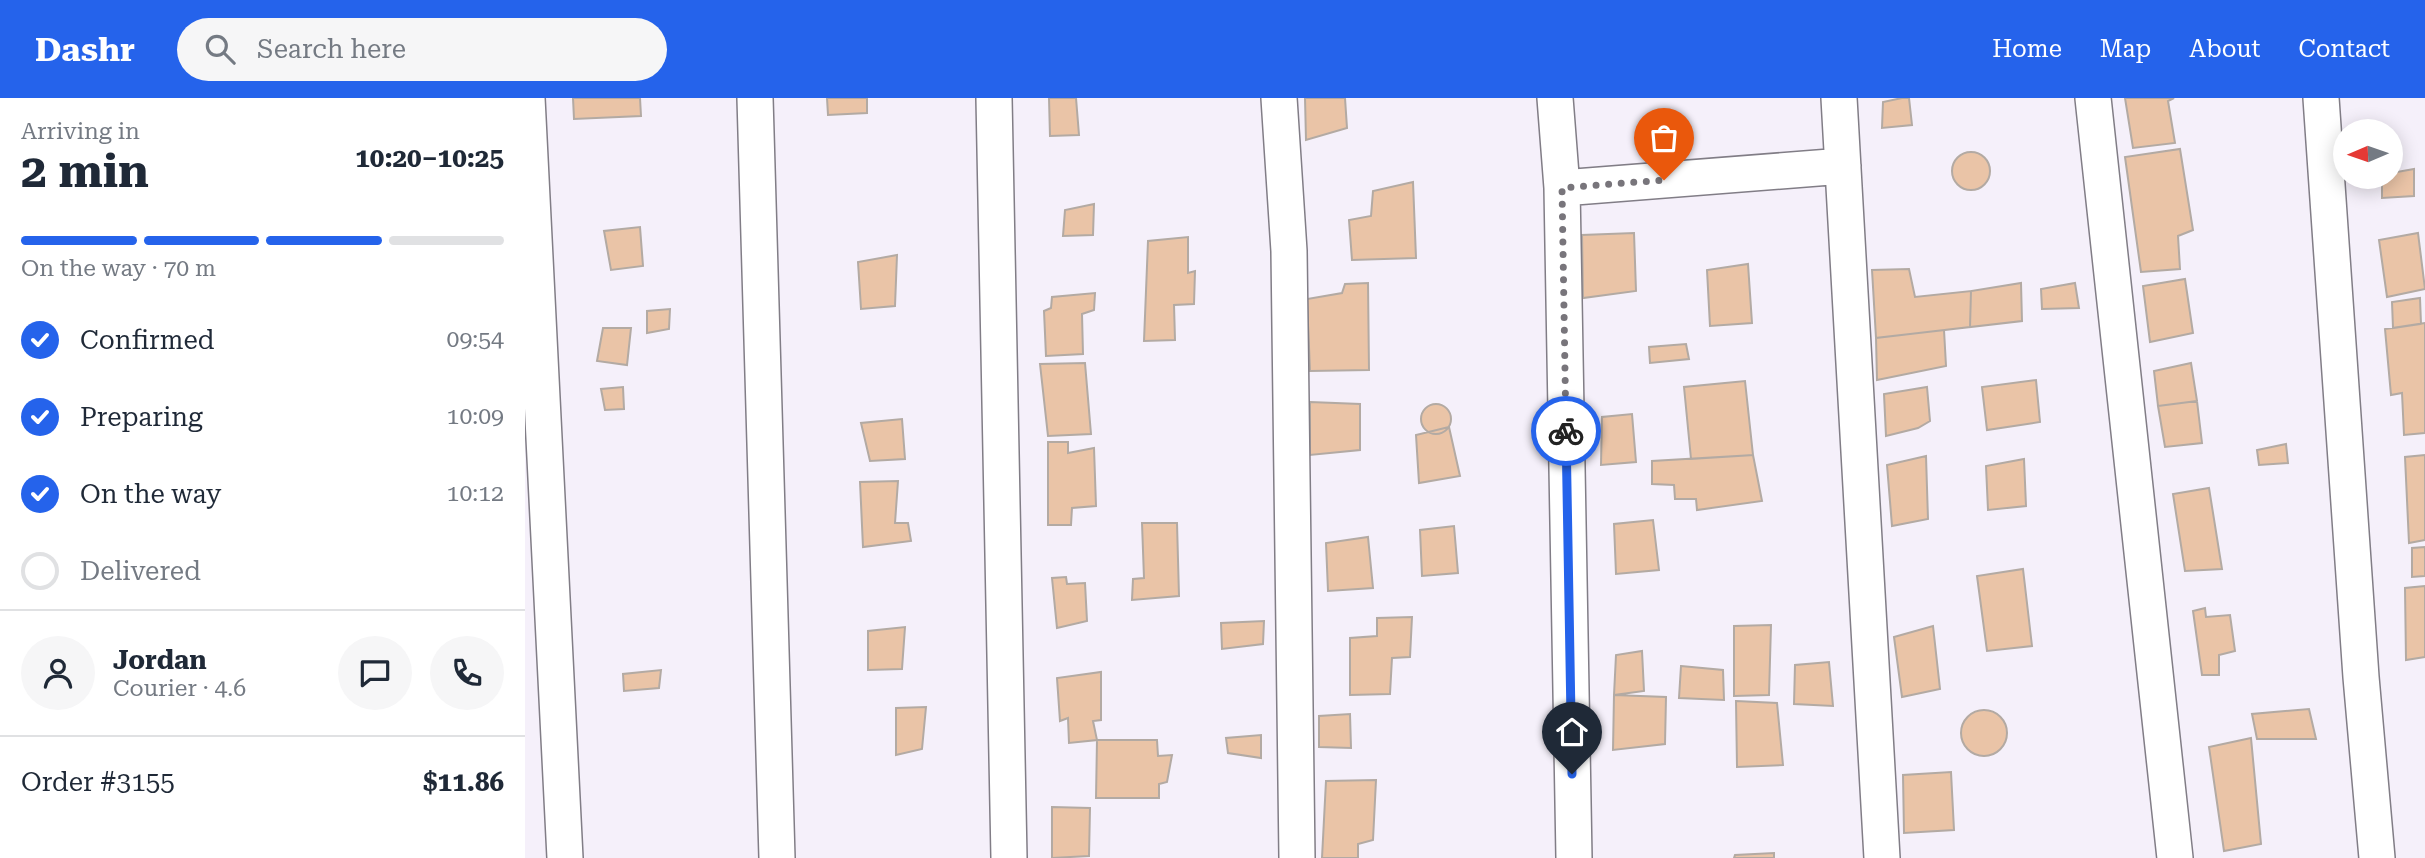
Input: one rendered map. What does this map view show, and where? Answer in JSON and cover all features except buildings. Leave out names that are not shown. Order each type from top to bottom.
[{"type":"street","points":[[527,98],[565,858]]},
{"type":"street","points":[[755,98],[778,858]]},
{"type":"street","points":[[994,98],[1009,858]]},
{"type":"street","points":[[1279,98],[1289,251],[1297,858]]},
{"type":"street","points":[[1555,98],[1562,188],[1574,858]]},
{"type":"street","points":[[1839,98],[1882,858]]},
{"type":"street","points":[[2093,98],[2175,858]]},
{"type":"street","points":[[2321,98],[2360,664],[2377,858]]},
{"type":"street","points":[[1562,188],[1843,166]]},
{"type":"way so far","points":[[1566,431],[1562,188],[1664,180]]},
{"type":"route","points":[[1566,431],[1572,774]]}]
